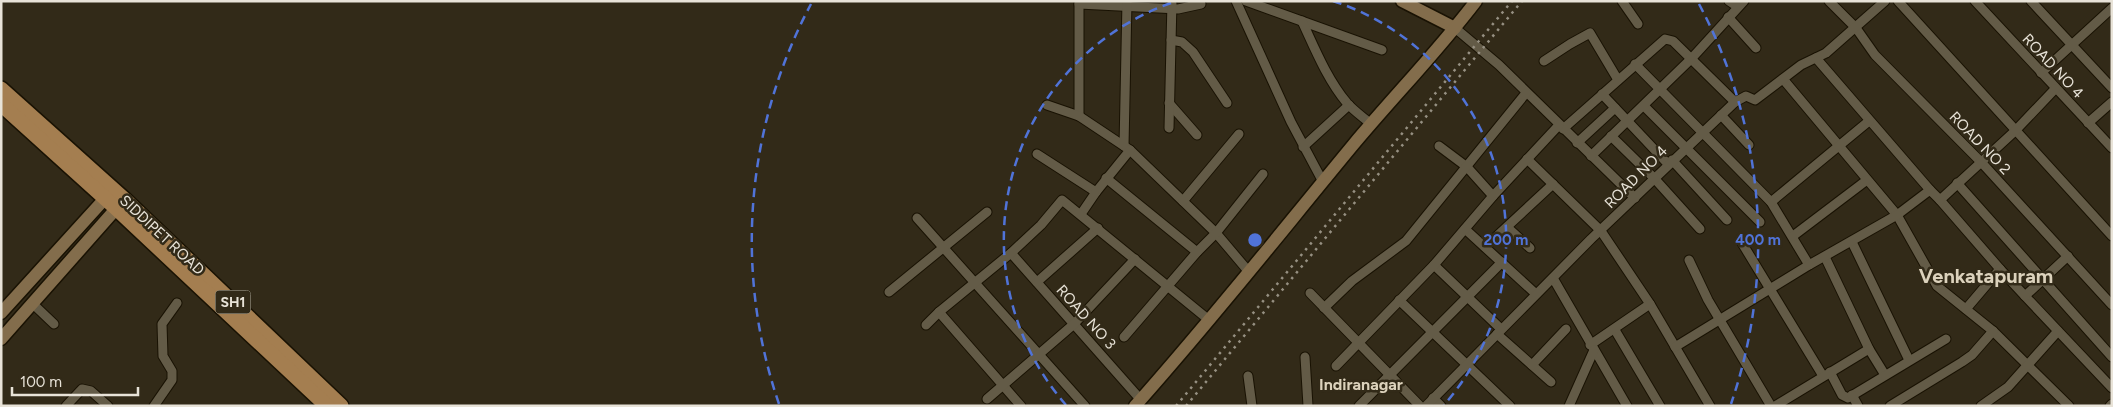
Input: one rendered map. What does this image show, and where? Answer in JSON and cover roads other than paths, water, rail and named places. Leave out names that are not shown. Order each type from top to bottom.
[{"type":"main road","name":"SIDDIPET ROAD","points":[[1,89],[326,406]]},
{"type":"main road","name":"SIDDIPET ROAD","points":[[1,104],[115,199],[341,406]]},
{"type":"street","points":[[1236,1],[1303,147],[1323,182]]},
{"type":"street","points":[[1246,1],[1382,50]]},
{"type":"street","points":[[1402,1],[1455,28],[1499,65],[1635,198]]},
{"type":"street","points":[[1138,403],[1476,1]]},
{"type":"street","points":[[1622,1],[1638,24]]},
{"type":"street","points":[[1591,156],[1661,90],[1740,4],[1729,1]]},
{"type":"street","name":"ROAD NO 2","points":[[1829,1],[1856,28],[1876,55],[1982,163],[2112,305]]},
{"type":"street","points":[[1336,366],[1434,265],[1527,159],[1561,127],[1665,39],[1673,41],[1692,58],[1735,102],[1746,96],[1755,100],[1802,65],[1826,53],[1884,1]]},
{"type":"street","points":[[1898,1],[2112,236]]},
{"type":"street","name":"ROAD NO 4","points":[[1975,1],[2112,148]]},
{"type":"street","points":[[2031,1],[2112,88]]},
{"type":"street","points":[[2109,1],[2112,4]]},
{"type":"street","points":[[1080,116],[1079,3],[1201,4]]},
{"type":"street","points":[[1081,214],[1127,148],[1127,4]]},
{"type":"street","points":[[1168,128],[1172,5]]},
{"type":"street","points":[[2041,73],[2112,8]]},
{"type":"street","points":[[1728,17],[1756,48]]},
{"type":"street","points":[[1302,21],[1330,76],[1349,105],[1371,124]]},
{"type":"street","points":[[1544,62],[1590,33],[1618,80]]},
{"type":"street","points":[[1171,40],[1182,42],[1193,52],[1226,103]]},
{"type":"street","points":[[1816,58],[2000,269],[2112,388]]},
{"type":"street","points":[[1635,64],[1771,202],[1809,265]]},
{"type":"street","points":[[1783,80],[1897,215],[1937,286],[1993,331],[2069,406]]},
{"type":"street","points":[[1940,200],[1957,183],[1982,163],[2055,89]]},
{"type":"street","points":[[1324,308],[1352,281],[1406,241],[1526,93]]},
{"type":"street","points":[[1602,94],[1727,220]]},
{"type":"street","name":"ROAD NO 4","points":[[1426,406],[1670,162],[1735,102]]},
{"type":"street","points":[[2088,123],[2112,102]]},
{"type":"street","points":[[1169,103],[1197,135]]},
{"type":"street","points":[[1047,105],[1080,116],[1127,148],[1216,233],[1250,272]]},
{"type":"street","points":[[1303,147],[1349,105]]},
{"type":"street","points":[[1644,106],[1760,222]]},
{"type":"street","points":[[1577,143],[1615,108]]},
{"type":"street","points":[[1721,115],[1748,146]]},
{"type":"street","points":[[1771,202],[1869,121]]},
{"type":"street","points":[[1183,201],[1240,134]]},
{"type":"street","points":[[1611,136],[1654,178],[1700,229]]},
{"type":"street","points":[[1439,146],[1467,167],[1493,196]]},
{"type":"street","points":[[1038,154],[1096,192]]},
{"type":"street","points":[[1527,159],[1601,230],[1650,304],[1710,406]]},
{"type":"street","points":[[1124,337],[1197,252],[1216,233],[1263,174]]},
{"type":"street","points":[[1106,178],[1197,252]]},
{"type":"street","points":[[1793,236],[1867,180]]},
{"type":"street","points":[[1957,183],[2112,358]]},
{"type":"street","points":[[1485,247],[1553,184]]},
{"type":"street","points":[[1675,347],[1770,288],[1897,215],[1930,190]]},
{"type":"street","points":[[1,313],[115,199]]},
{"type":"street","points":[[1,339],[37,299],[115,199]]},
{"type":"street","points":[[926,325],[974,282],[1011,253],[1062,200],[1209,320]]},
{"type":"street","points":[[889,292],[987,212]]},
{"type":"street","points":[[917,218],[1085,406]]},
{"type":"street","points":[[1507,227],[1530,248]]},
{"type":"street","points":[[1037,282],[1098,228]]},
{"type":"street","points":[[1465,229],[1536,294]]},
{"type":"street","points":[[1852,242],[1909,360]]},
{"type":"street","points":[[1742,243],[1826,374],[1842,395],[1848,398],[1946,339]]},
{"type":"street","name":"ROAD NO 3","points":[[1011,253],[1074,324],[1138,403]]},
{"type":"street","points":[[2025,296],[2068,256]]},
{"type":"street","points":[[1825,257],[1870,349],[1885,375]]},
{"type":"street","points":[[988,399],[1074,324],[1135,259]]},
{"type":"street","points":[[1689,260],[1720,320],[1773,406],[1870,349]]},
{"type":"street","points":[[1359,406],[1502,262]]},
{"type":"street","points":[[1434,265],[1532,365],[1552,382]]},
{"type":"street","points":[[1966,309],[2000,269]]},
{"type":"street","points":[[1553,278],[1627,406]]},
{"type":"street","points":[[29,283],[54,324]]},
{"type":"street","points":[[1310,293],[1420,406]]},
{"type":"street","points":[[1399,300],[1510,406]]},
{"type":"street","points":[[154,406],[172,380],[172,372],[163,356],[162,324],[177,303]]},
{"type":"street","points":[[1569,406],[1592,347],[1650,304]]},
{"type":"street","points":[[939,312],[1022,406]]},
{"type":"street","points":[[1532,365],[1566,329]]},
{"type":"street","points":[[1615,330],[1660,406]]},
{"type":"street","points":[[1890,406],[1962,362],[1993,331]]},
{"type":"street","points":[[1981,406],[2008,386],[2058,331]]},
{"type":"street","points":[[1305,357],[1308,406]]},
{"type":"street","points":[[1248,376],[1252,406]]},
{"type":"street","points":[[66,406],[78,392],[86,389],[108,406]]},
{"type":"street","points":[[1852,395],[1858,406]]},
{"type":"street","points":[[1434,398],[1441,406]]},
{"type":"railway","points":[[1176,406],[1512,1]]},
{"type":"railway","points":[[1186,406],[1522,1]]},
{"type":"district","name":"Venkatapuram","points":[[1986,276]]},
{"type":"district","name":"Indiranagar","points":[[1361,384]]}]
